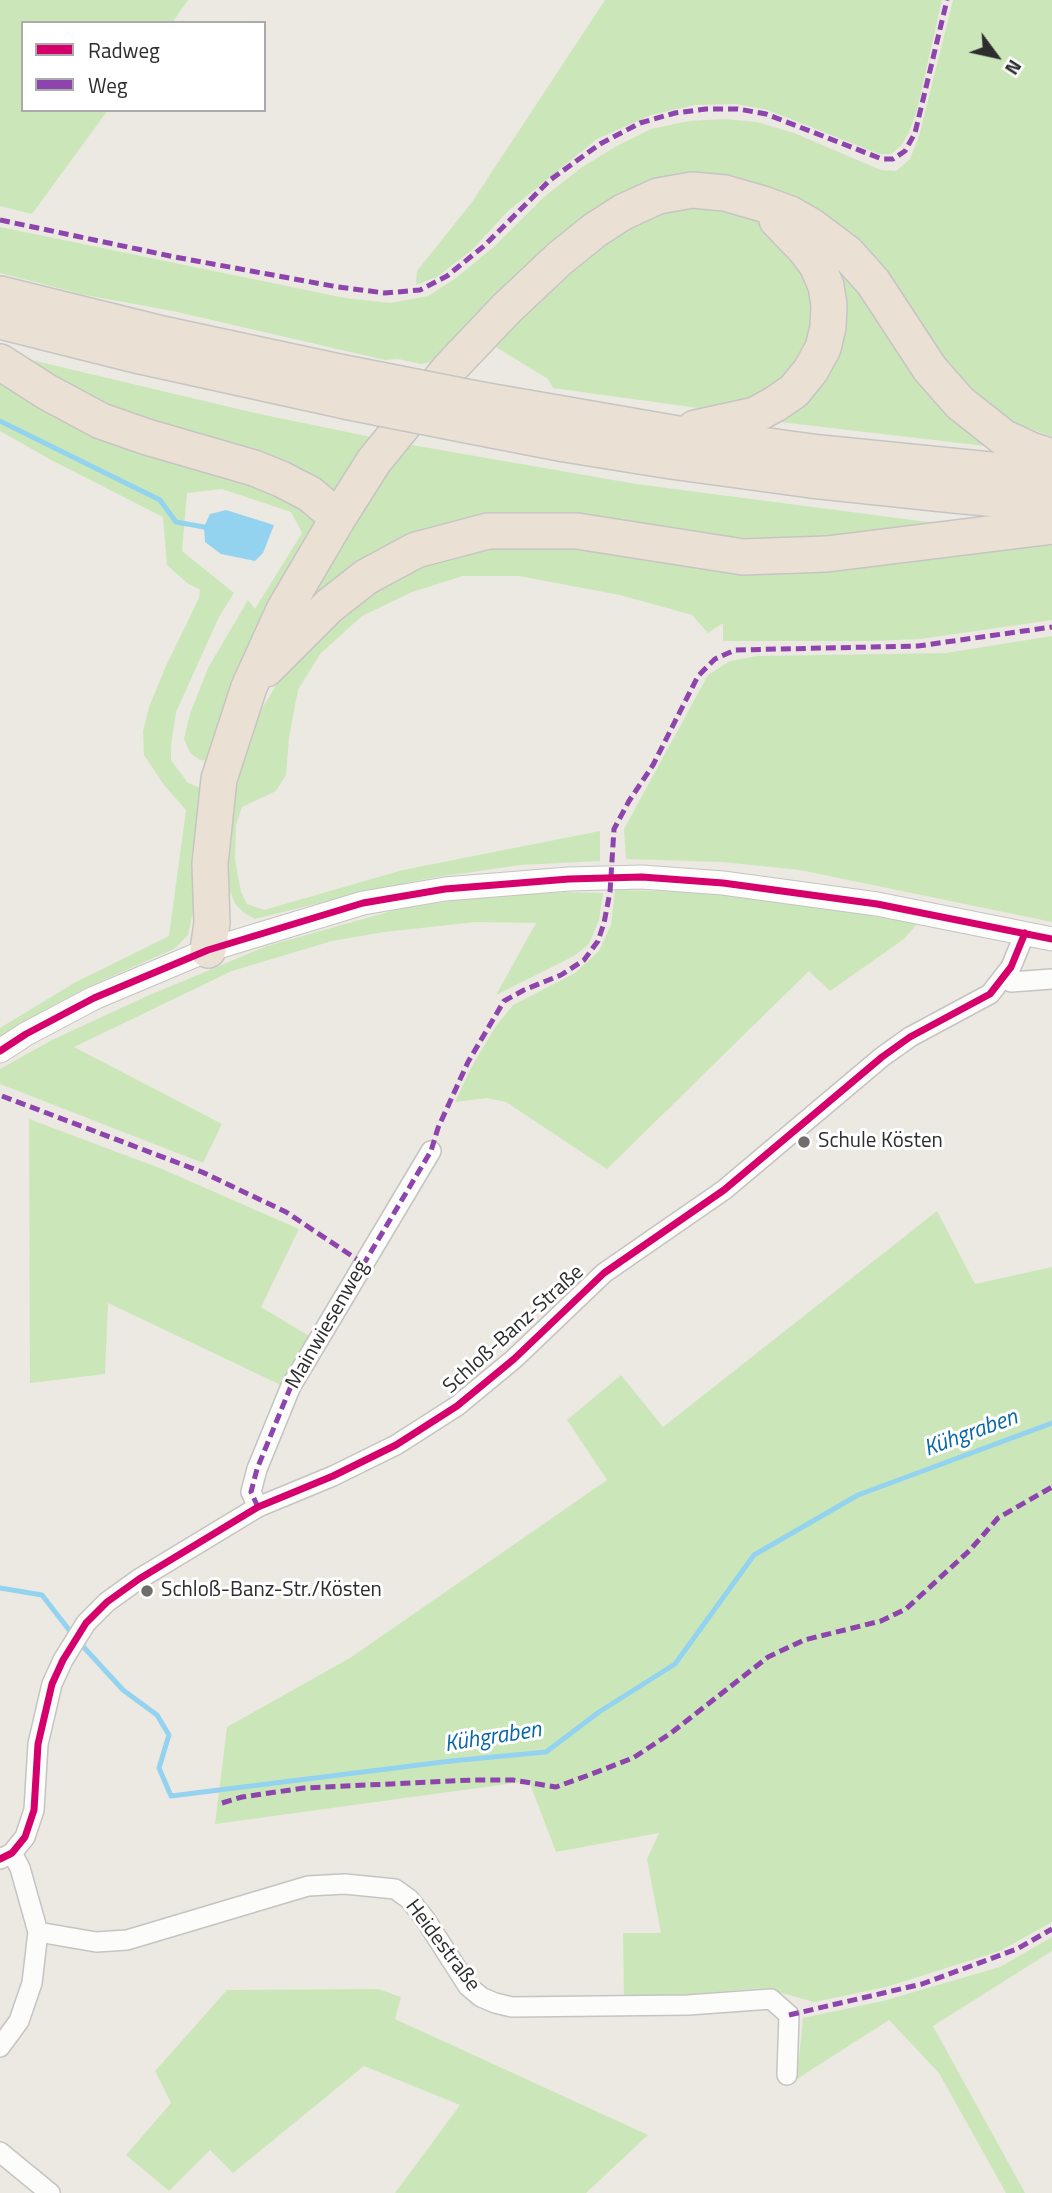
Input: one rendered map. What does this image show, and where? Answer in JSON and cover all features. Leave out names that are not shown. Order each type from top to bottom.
[{"type":"highway","points":[[208,950],[212,923],[210,864],[218,785],[248,687],[284,610],[374,461],[450,368],[559,258],[623,212],[659,196],[692,190],[725,193],[790,214],[847,253],[873,282],[930,369],[960,404],[1003,437],[1052,457]]},
{"type":"highway","points":[[672,433],[755,415],[775,404],[794,391],[811,370],[823,348],[828,327],[826,286],[817,265],[805,249],[763,204]]},
{"type":"highway","points":[[0,294],[158,332],[347,388]]},
{"type":"highway","points":[[0,321],[140,356],[347,388],[472,412],[672,433],[820,453],[1052,476]]},
{"type":"highway","points":[[0,362],[47,393],[109,424],[146,438],[281,478],[310,494],[338,518]]},
{"type":"highway","points":[[472,412],[565,444],[684,463],[824,481],[1052,503]]},
{"type":"highway","points":[[248,687],[329,606],[366,577],[416,550],[488,531],[577,531],[743,557],[827,554],[1052,526]]},
{"type":"street","points":[[0,1051],[26,1034],[94,999],[208,950],[363,903],[444,889],[569,878],[642,877],[723,883],[877,904],[1052,939]]},
{"type":"street","points":[[1024,933],[1007,972],[1011,982],[1052,979]]},
{"type":"street","name":"Schloß-Banz-Straße","points":[[6,1856],[25,1837],[34,1810],[38,1744],[52,1684],[86,1623],[107,1602],[138,1579],[258,1507],[333,1476],[396,1445],[457,1406],[514,1359],[604,1273],[724,1190],[882,1057],[910,1037],[990,994],[1007,972]]},
{"type":"street","name":"Mainwiesenweg","points":[[258,1507],[251,1492],[254,1481],[291,1386],[431,1151]]},
{"type":"street","points":[[0,2047],[19,2021],[32,1983],[38,1932],[20,1868],[6,1856]]},
{"type":"street","name":"Heidestraße","points":[[38,1932],[96,1942],[127,1940],[308,1886],[345,1884],[395,1889],[408,1899],[425,1919],[468,1986],[481,1997],[495,2003],[512,2007],[688,2005],[771,1999],[789,2015],[787,2075]]},
{"type":"street","points":[[0,2152],[50,2193]]},
{"type":"green space","points":[[0,0],[188,0],[173,21],[21,21],[21,112],[107,112],[32,214],[0,206]]},
{"type":"green space","points":[[605,0],[942,0],[917,110],[901,146],[891,154],[879,154],[768,110],[736,104],[695,105],[651,115],[597,139],[507,212],[472,250],[437,277],[416,285],[417,271],[472,202]]},
{"type":"green space","points":[[953,0],[1052,0],[1052,437],[1026,427],[1031,434],[981,404],[941,356],[892,287],[687,174],[436,361],[421,364],[398,359],[385,360],[173,311],[85,295],[0,273],[0,227],[345,298],[390,303],[428,296],[456,278],[496,245],[544,197],[581,168],[651,129],[689,121],[724,119],[757,122],[794,133],[881,170],[896,171],[910,159],[919,136]]},
{"type":"green space","points":[[721,205],[767,223],[813,283],[815,327],[799,366],[749,404],[705,409],[553,388],[548,379],[491,344],[524,311],[613,234],[679,206]]},
{"type":"green space","points":[[827,252],[989,441],[985,446],[780,422],[782,416],[810,395]]},
{"type":"green space","points":[[23,358],[255,413],[376,438],[334,500],[131,421]]},
{"type":"green space","points":[[0,376],[233,472],[309,509],[315,522],[211,761],[200,760],[190,753],[184,739],[190,714],[208,668],[248,600],[255,609],[302,533],[291,512],[222,489],[187,493],[182,551],[234,593],[219,617],[176,712],[171,746],[171,760],[188,783],[201,788],[194,907],[188,935],[174,949],[92,985],[39,1013],[0,1040],[0,1028],[74,983],[169,936],[186,810],[164,785],[144,755],[143,731],[149,707],[199,598],[200,590],[187,583],[167,565],[163,517],[0,431]]},
{"type":"green space","points":[[412,445],[636,484],[959,526],[885,539],[758,541],[530,517],[295,621],[352,522],[404,449]]},
{"type":"green space","points":[[1052,537],[1052,620],[920,639],[723,641],[723,623],[708,633],[692,615],[620,595],[519,576],[463,576],[412,592],[362,616],[320,654],[298,690],[289,737],[286,775],[276,791],[242,807],[236,825],[235,859],[241,892],[247,904],[264,910],[403,870],[600,831],[600,861],[520,865],[431,878],[255,919],[235,904],[227,883],[226,824],[254,722],[287,667],[326,623],[412,566],[500,540],[632,547]]},
{"type":"green space","points":[[1052,636],[1052,922],[800,870],[722,862],[626,859],[624,829],[708,675],[730,661],[757,656],[946,653]]},
{"type":"green space","points":[[615,890],[696,892],[771,898],[917,924],[904,939],[830,991],[809,971],[607,1169],[506,1102],[487,1098],[455,1102],[472,1066],[496,1026],[513,1005],[575,973],[599,951],[611,925]]},
{"type":"green space","points":[[564,892],[603,893],[599,920],[589,944],[574,956],[496,995],[536,923],[476,922],[384,932],[332,941],[232,971],[74,1047],[222,1124],[203,1163],[0,1084],[0,1069],[52,1040],[145,997],[267,946],[402,908],[479,897]]},
{"type":"green space","points":[[29,1119],[162,1169],[299,1229],[261,1307],[309,1336],[283,1386],[108,1303],[105,1374],[30,1383]]},
{"type":"green space","points":[[937,1211],[975,1284],[1052,1267],[1052,1922],[1000,1951],[886,1987],[814,2002],[763,1988],[624,2000],[623,1933],[661,1933],[647,1859],[659,1833],[556,1852],[529,1781],[215,1824],[227,1727],[350,1658],[607,1480],[567,1420],[621,1375],[663,1427]]},
{"type":"green space","points":[[1052,1937],[1052,1951],[933,2026],[1025,2193],[1006,2193],[939,2073],[889,2020],[797,2079],[803,2018],[883,2001],[1000,1967]]},
{"type":"green space","points":[[378,1989],[401,1997],[395,2019],[648,2135],[586,2193],[395,2193],[460,2105],[364,2066],[233,2173],[210,2150],[169,2191],[126,2155],[171,2103],[155,2071],[227,1990]]},
{"type":"water","points":[[226,510],[274,525],[263,553],[255,561],[221,554],[205,542],[204,527],[210,514]]},
{"type":"waterway","points":[[0,421],[160,500],[176,522],[204,527]]},
{"type":"waterway","name":"Kühgraben","points":[[79,1642],[123,1690],[157,1715],[169,1735],[159,1768],[171,1796],[451,1761],[546,1752],[599,1712],[675,1664],[754,1555],[858,1495],[1052,1423]]},
{"type":"waterway","name":"Kühgraben","points":[[0,1588],[42,1595],[73,1635]]},
{"type":"marked path","points":[[0,220],[175,257],[338,287],[385,293],[420,290],[447,276],[484,246],[550,180],[600,144],[640,123],[675,113],[738,109],[766,114],[882,159],[893,159],[905,151],[915,133],[947,0]]},
{"type":"marked path","points":[[258,1507],[251,1492],[257,1469],[291,1386],[431,1151],[438,1128],[468,1062],[504,1001],[561,975],[584,960],[598,941],[610,892],[614,829],[653,765],[698,676],[715,659],[735,650],[918,646],[1052,627]]},
{"type":"marked path","points":[[2,1096],[202,1172],[286,1212],[364,1264]]},
{"type":"marked path","points":[[222,1803],[242,1797],[304,1788],[473,1780],[513,1780],[556,1787],[589,1775],[633,1758],[671,1733],[768,1657],[804,1640],[881,1621],[906,1609],[970,1550],[998,1518],[1052,1487]]},
{"type":"marked path","points":[[789,2015],[922,1984],[1017,1949],[1052,1929]]},
{"type":"cycle path","points":[[0,1051],[94,998],[208,950],[363,903],[445,889],[569,879],[642,877],[723,883],[877,904],[1052,939]]},
{"type":"cycle path","points":[[0,1859],[12,1853],[25,1837],[34,1810],[38,1744],[52,1684],[86,1623],[107,1602],[139,1579],[258,1507],[333,1476],[396,1445],[457,1406],[514,1359],[604,1273],[724,1190],[882,1057],[910,1037],[990,994],[1011,967],[1025,933]]},
{"type":"place","name":"Schule Kösten","points":[[804,1142]]},
{"type":"place","name":"Schloß-Banz-Str./Kösten","points":[[147,1591]]}]
